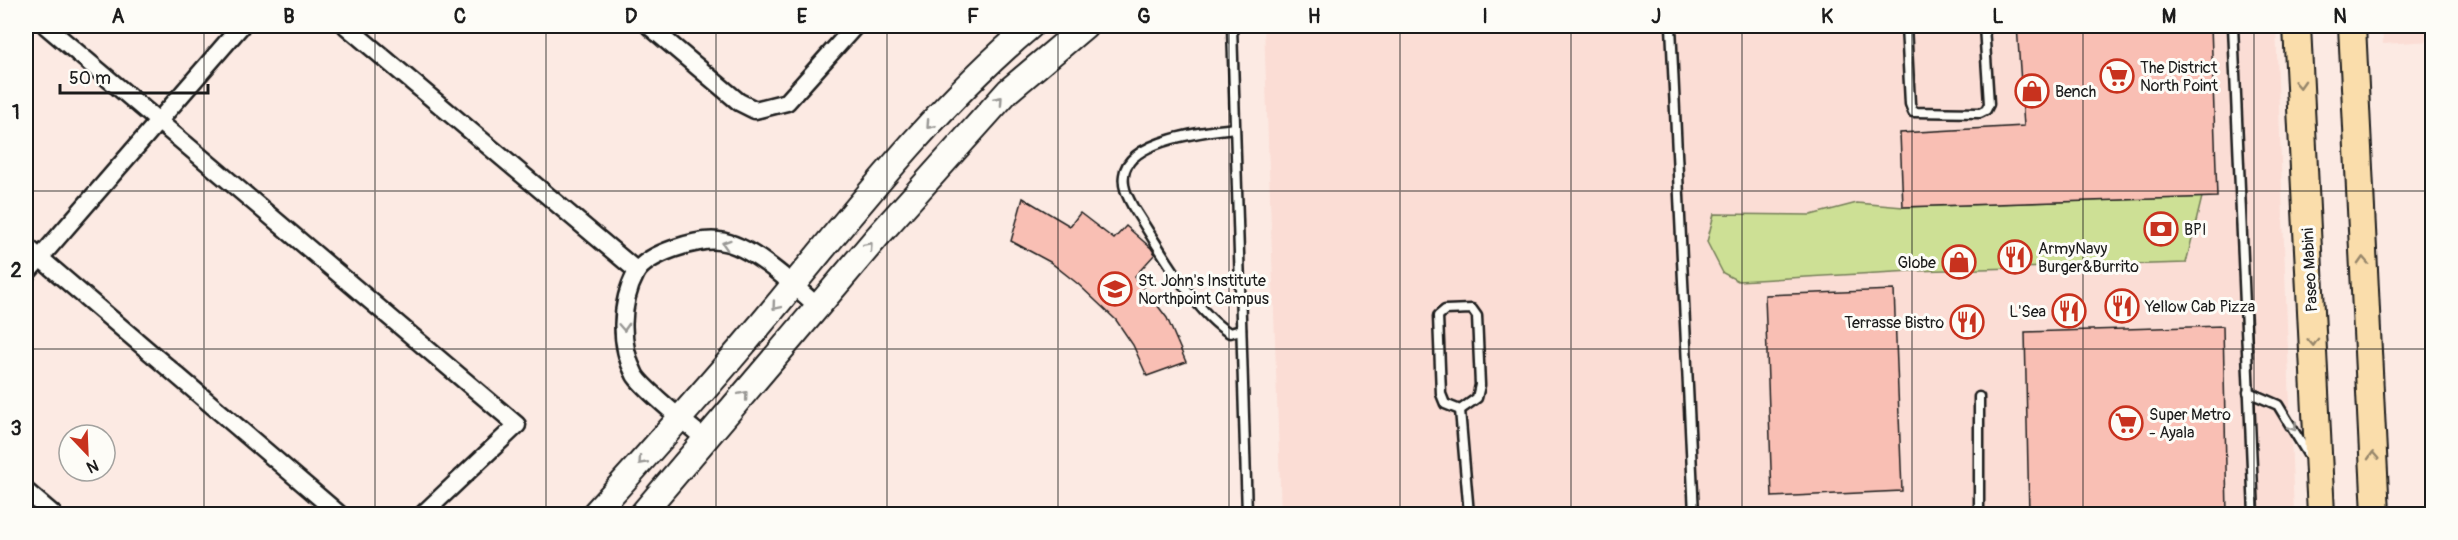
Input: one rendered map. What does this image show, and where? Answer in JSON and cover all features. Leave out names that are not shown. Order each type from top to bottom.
[{"type":"main road","name":"Paseo Mabini","points":[[2297,26],[2321,507]]},
{"type":"main road","points":[[2352,26],[2376,514]]},
{"type":"street","points":[[46,26],[517,425],[423,514]]},
{"type":"street","points":[[26,274],[241,26]]},
{"type":"street","points":[[346,26],[637,271]]},
{"type":"street","points":[[649,26],[739,102],[754,110],[786,102],[855,26]]},
{"type":"street","points":[[594,514],[681,418],[851,213],[984,65],[1031,26]]},
{"type":"street","points":[[642,514],[817,306],[1008,91],[1078,28]]},
{"type":"street","points":[[706,440],[636,377],[625,344],[624,314],[637,271],[660,254],[683,245],[719,241],[755,255],[817,306]]},
{"type":"street","points":[[26,246],[339,514]]},
{"type":"street","points":[[26,491],[53,514]]},
{"type":"lane","points":[[1232,26],[1247,514]]},
{"type":"lane","points":[[1671,26],[1694,514]]},
{"type":"lane","points":[[1906,26],[1910,104],[1913,112],[1980,113],[1986,110],[1989,104],[1984,26]]},
{"type":"lane","points":[[2233,26],[2254,514]]},
{"type":"lane","points":[[1235,128],[1204,131],[1170,140],[1135,155],[1124,174],[1125,191],[1133,207],[1199,305],[1216,326],[1230,333],[1241,330]]},
{"type":"lane","points":[[1472,309],[1477,316],[1480,385],[1477,398],[1460,410],[1445,404],[1441,394],[1438,316],[1445,310],[1472,309]]},
{"type":"lane","points":[[2248,392],[2278,405],[2284,414],[2308,452],[2321,507]]},
{"type":"lane","points":[[1979,397],[1979,514]]},
{"type":"lane","points":[[1460,410],[1469,514]]},
{"type":"shaded area","points":[[1264,26],[2276,26],[2294,514],[1281,514]]},
{"type":"shaded area","points":[[2382,26],[2432,26],[2432,41],[2383,44]]},
{"type":"green space","points":[[2202,197],[2186,263],[1912,271],[1738,281],[1723,273],[1707,242],[1714,214],[1811,215],[1857,203],[1903,207]]},
{"type":"building","name":"The District North Point","points":[[2017,26],[2211,26],[2217,197],[1903,207],[1900,133],[2024,126]]},
{"type":"building","name":"St. John's Institute Northpoint Campus","points":[[1023,198],[1070,226],[1080,213],[1114,239],[1126,226],[1151,248],[1155,254],[1135,276],[1167,318],[1186,362],[1147,376],[1133,345],[1116,320],[1078,284],[1050,262],[1011,241]]},
{"type":"building","points":[[1894,290],[1902,491],[1772,497],[1765,295]]},
{"type":"building","name":"Super Metro - Ayala","points":[[2223,326],[2227,514],[2029,514],[2025,332]]},
{"type":"place","name":"The District North Point","points":[[2117,76]]},
{"type":"place","name":"Bench","points":[[2032,91]]},
{"type":"place","name":"BPI","points":[[2161,229]]},
{"type":"place","name":"ArmyNavy Burger&Burrito","points":[[2015,257]]},
{"type":"place","name":"Globe","points":[[1959,262]]},
{"type":"place","name":"St. John's Institute Northpoint Campus","points":[[1115,289]]},
{"type":"place","name":"Yellow Cab Pizza","points":[[2122,306]]},
{"type":"place","name":"L'Sea","points":[[2069,311]]},
{"type":"place","name":"Terrasse Bistro","points":[[1967,322]]},
{"type":"place","name":"Super Metro - Ayala","points":[[2126,423]]}]
